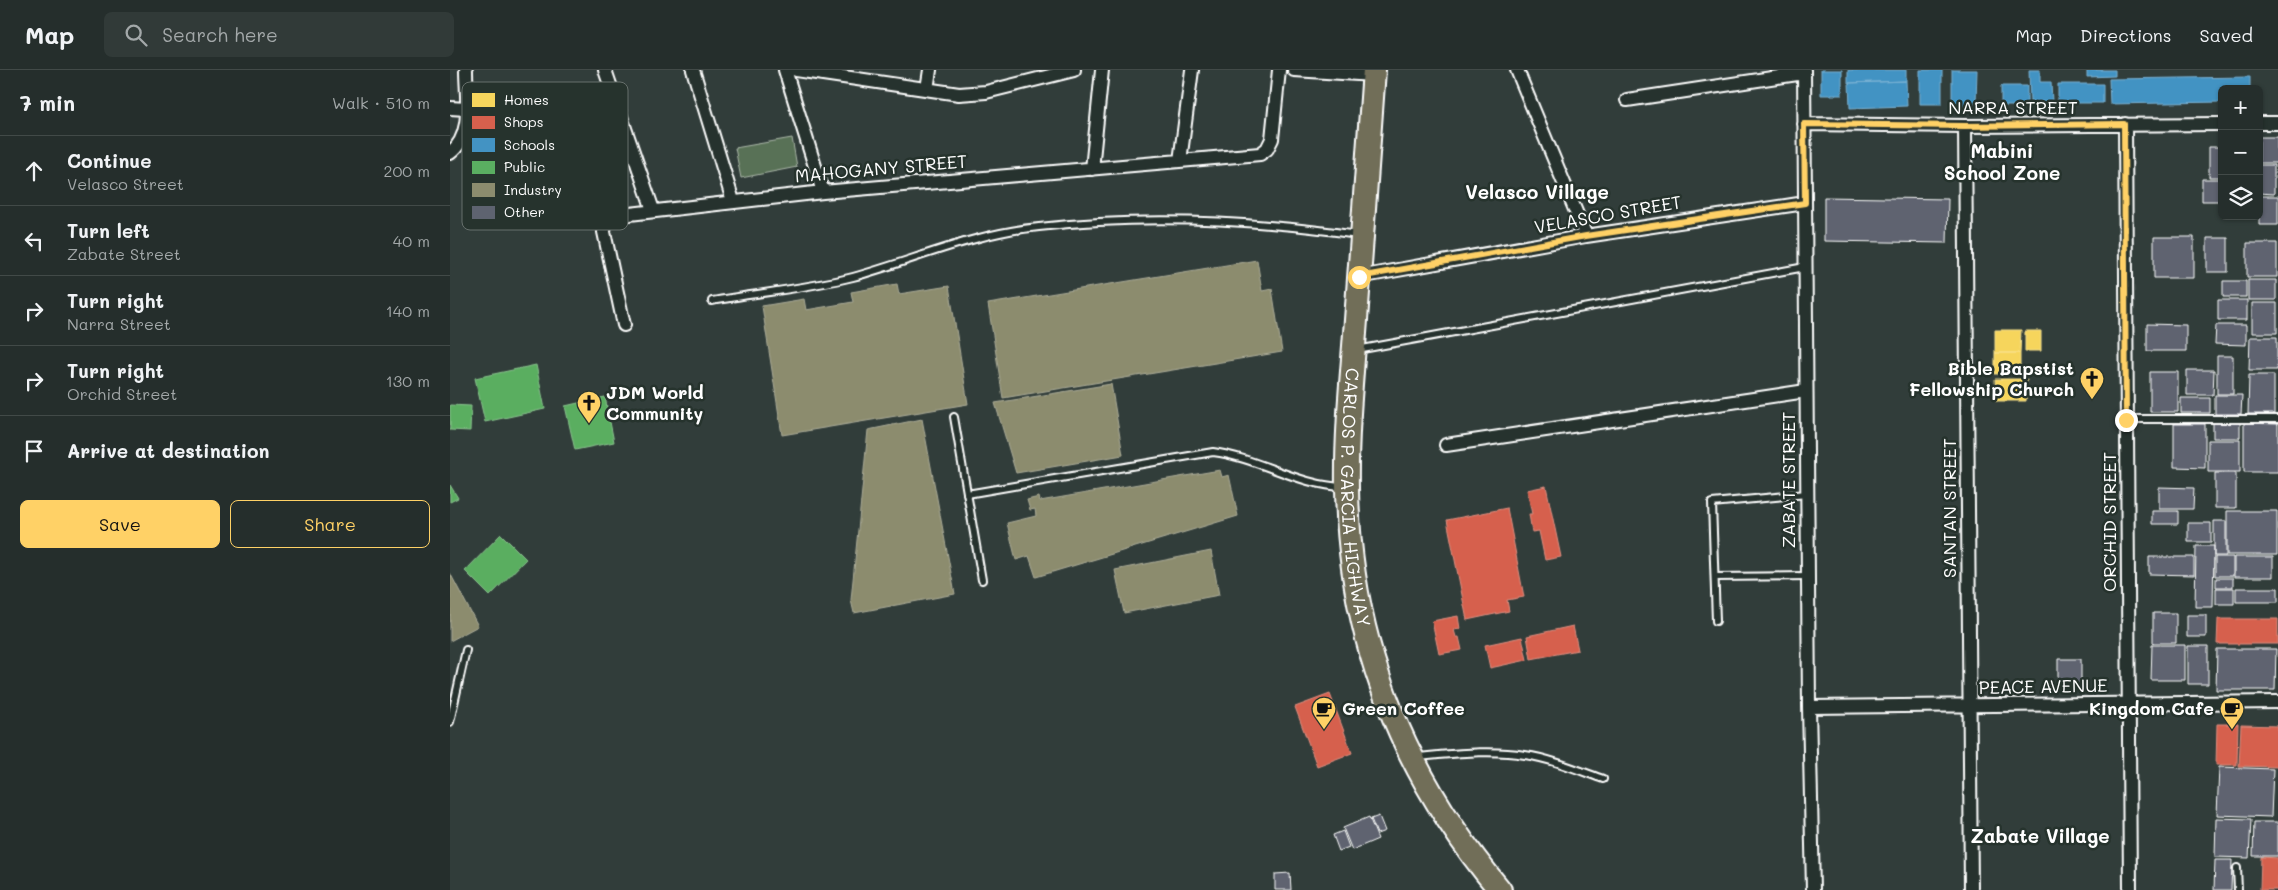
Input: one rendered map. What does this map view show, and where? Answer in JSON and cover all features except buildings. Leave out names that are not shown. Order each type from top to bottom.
[{"type":"highway","name":"CARLOS P. GARCIA HIGHWAY","points":[[1374,72],[1346,487],[1354,580],[1363,625],[1376,672],[1411,758],[1452,827],[1500,890]]},
{"type":"street","points":[[606,70],[610,82]]},
{"type":"street","points":[[693,70],[733,201]]},
{"type":"street","points":[[785,70],[823,192]]},
{"type":"street","points":[[796,70],[972,94],[1074,70]]},
{"type":"street","points":[[927,89],[930,70]]},
{"type":"street","points":[[1092,168],[1102,70]]},
{"type":"street","points":[[1180,161],[1192,70]]},
{"type":"street","name":"MAHOGANY STREET","points":[[628,213],[823,192],[1254,155],[1267,149],[1273,133],[1279,70]]},
{"type":"street","points":[[1294,70],[1374,72]]},
{"type":"street","points":[[1517,70],[1586,236]]},
{"type":"street","points":[[1627,100],[1804,71]]},
{"type":"street","name":"ZABATE STREET","points":[[1804,71],[1809,707],[1813,890]]},
{"type":"street","points":[[2263,123],[2278,123]]},
{"type":"street","name":"NARRA STREET","points":[[1804,124],[1965,126],[2218,124]]},
{"type":"street","name":"ORCHID STREET","points":[[2124,124],[2130,890]]},
{"type":"street","name":"SANTAN STREET","points":[[1965,126],[1971,890]]},
{"type":"street","points":[[628,136],[653,210]]},
{"type":"street","points":[[450,153],[462,138]]},
{"type":"street","name":"VELASCO STREET","points":[[1359,277],[1586,236],[1805,203]]},
{"type":"street","name":"MAHOGANY STREET","points":[[604,230],[624,325]]},
{"type":"street","points":[[1446,445],[1806,391]]},
{"type":"street","name":"PEACE AVENUE","points":[[1809,707],[2278,702]]},
{"type":"lane","points":[[712,301],[852,277],[958,243],[1037,227],[1130,221],[1228,222],[1362,236]]},
{"type":"lane","points":[[1354,351],[1805,267]]},
{"type":"lane","points":[[954,417],[982,580]]},
{"type":"lane","points":[[2126,420],[2278,419]]},
{"type":"lane","points":[[967,494],[1213,452],[1243,458],[1320,485],[1346,487]]},
{"type":"lane","points":[[1716,621],[1712,503],[1807,494]]},
{"type":"lane","points":[[1715,577],[1808,576]]},
{"type":"lane","points":[[450,722],[466,650]]},
{"type":"lane","points":[[1411,758],[1485,752],[1525,755],[1553,762],[1603,779]]},
{"type":"lane","points":[[2237,868],[2238,890]]},
{"type":"green space","points":[[792,138],[797,167],[741,178],[735,148]]},
{"type":"place","name":"Bible Bapstist Fellowship Church","points":[[2092,400]]},
{"type":"place","name":"JDM World Community","points":[[589,424]]},
{"type":"place","name":"Green Coffee","points":[[1324,730]]},
{"type":"place","name":"Kingdom Cafe","points":[[2232,730]]},
{"type":"district","name":"Mabini School Zone","points":[[2002,162]]},
{"type":"district","name":"Velasco Village","points":[[1537,192]]},
{"type":"district","name":"Zabate Village","points":[[2040,836]]},
{"type":"route","points":[[1359,277],[1586,236],[1805,203],[1804,124],[1965,126],[2124,124],[2126,420]]}]
